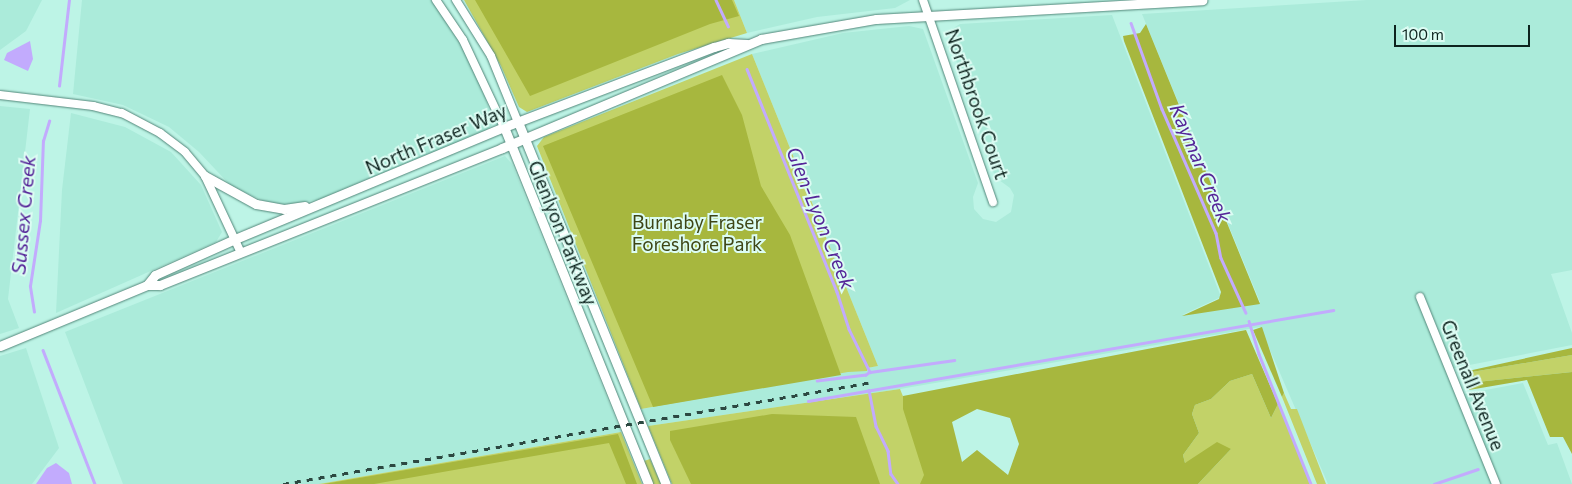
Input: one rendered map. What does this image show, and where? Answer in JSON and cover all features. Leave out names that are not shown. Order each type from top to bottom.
[{"type":"street","name":"Glenlyon Parkway","points":[[436,0],[463,40],[504,127],[648,484]]},
{"type":"street","name":"Glenlyon Parkway","points":[[456,0],[491,56],[666,484]]},
{"type":"street","name":"Northbrook Court","points":[[923,0],[994,202]]},
{"type":"street","name":"North Fraser Way","points":[[147,285],[154,275],[317,204],[504,127],[728,43],[747,44],[825,26],[930,16],[1202,0]]},
{"type":"street","name":"North Fraser Way","points":[[0,346],[147,285],[160,285],[524,139],[731,54],[747,44]]},
{"type":"street","points":[[0,95],[72,103],[122,114],[176,143],[205,176],[241,253]]},
{"type":"street","points":[[205,176],[256,204],[284,208],[317,204]]},
{"type":"street","name":"Greenall Avenue","points":[[1420,297],[1496,484]]},
{"type":"shaded area","points":[[0,0],[42,0],[26,31],[0,50]]},
{"type":"shaded area","points":[[82,0],[432,0],[464,50],[485,96],[493,124],[485,131],[322,199],[287,205],[266,202],[231,186],[199,152],[169,127],[123,105],[73,94]]},
{"type":"shaded area","points":[[734,0],[910,0],[895,8],[817,17],[747,33]]},
{"type":"shaded area","points":[[1367,0],[1572,0],[1572,270],[1551,274],[1572,333],[1572,345],[1454,368],[1424,295],[1417,296],[1492,484],[1328,484],[1260,327],[900,389],[648,426],[641,409],[878,366],[752,54],[843,33],[909,26],[923,29],[978,183],[973,197],[974,209],[983,219],[996,222],[1011,212],[1014,195],[1010,188],[995,177],[949,39],[952,29],[960,24],[1112,15],[1221,297],[1182,315],[1260,302],[1142,14]]},
{"type":"shaded area","points":[[30,41],[33,59],[28,71],[4,60],[7,53]]},
{"type":"shaded area","points":[[0,106],[30,109],[8,299],[19,328],[0,334]]},
{"type":"shaded area","points":[[71,113],[125,127],[171,152],[201,185],[222,232],[216,242],[56,313],[62,190]]},
{"type":"shaded area","points":[[505,156],[512,164],[621,432],[319,484],[123,484],[65,332]]},
{"type":"shaded area","points":[[26,348],[59,448],[32,484],[0,484],[0,356]]},
{"type":"shaded area","points":[[1523,383],[1548,445],[1557,443],[1572,484],[1501,484],[1464,394]]},
{"type":"shaded area","points":[[56,463],[69,473],[72,484],[36,484],[47,468]]},
{"type":"green space","points":[[464,0],[734,0],[747,33],[678,54],[527,112],[519,107],[501,66]]},
{"type":"green space","points":[[475,0],[732,0],[739,16],[710,24],[530,96]]},
{"type":"green space","points":[[1146,24],[1260,304],[1182,316],[1219,299],[1221,292],[1124,41],[1123,36],[1140,33]]},
{"type":"green space","name":"Burnaby Fraser Foreshore Park","points":[[752,54],[878,366],[867,368],[867,371],[848,372],[641,409],[537,146],[544,137]]},
{"type":"green space","name":"Burnaby Fraser Foreshore Park","points":[[722,75],[742,115],[761,186],[790,235],[841,375],[653,407],[543,146]]},
{"type":"green space","points":[[1262,327],[1284,393],[1282,397],[1253,330]]},
{"type":"green space","points":[[1246,330],[1278,404],[1271,418],[1252,374],[1230,381],[1211,399],[1195,405],[1192,414],[1199,433],[1183,455],[1185,463],[1217,442],[1231,449],[1198,484],[920,484],[924,475],[903,409],[903,396]],"holes":[[[977,409],[1010,418],[1019,444],[1008,475],[977,450],[962,462],[952,422]]]},
{"type":"green space","points":[[1572,348],[1572,355],[1472,372],[1477,382],[1572,372],[1572,454],[1563,437],[1550,437],[1527,380],[1469,390],[1468,371]]},
{"type":"green space","points":[[1572,355],[1572,372],[1477,382],[1472,372]]},
{"type":"green space","points":[[1252,374],[1271,418],[1278,404],[1312,484],[1198,484],[1231,449],[1185,463],[1183,455],[1199,433],[1192,414],[1195,405],[1211,399],[1230,381]]},
{"type":"green space","points":[[900,389],[939,484],[672,484],[648,426]]},
{"type":"green space","points":[[1284,393],[1291,409],[1297,409],[1326,484],[1317,484],[1282,397]]},
{"type":"green space","points":[[772,414],[856,417],[880,484],[691,484],[670,440],[670,431]]},
{"type":"green space","points":[[621,432],[642,484],[319,484]]},
{"type":"green space","points":[[618,434],[637,484],[626,484],[609,443],[374,484],[324,484]]},
{"type":"green space","points":[[650,459],[661,484],[653,484],[644,461]]},
{"type":"waterway","name":"Sussex Creek","points":[[59,86],[69,0]]},
{"type":"waterway","name":"Glen-Lyon Creek","points":[[716,0],[728,26]]},
{"type":"waterway","name":"Kaymar Creek","points":[[1131,23],[1162,109],[1216,233],[1221,258],[1246,313]]},
{"type":"waterway","name":"Glen-Lyon Creek","points":[[747,69],[837,292],[849,329],[870,372],[866,375],[817,381]]},
{"type":"waterway","name":"Sussex Creek","points":[[34,312],[30,286],[40,221],[43,141],[49,121]]},
{"type":"waterway","points":[[808,401],[1333,310]]},
{"type":"waterway","name":"Kaymar Creek","points":[[1249,321],[1259,354],[1311,484]]},
{"type":"waterway","name":"Sussex Creek","points":[[43,350],[95,484]]},
{"type":"waterway","points":[[870,372],[954,360]]},
{"type":"waterway","name":"Glen-Lyon Creek","points":[[869,390],[876,426],[888,451],[891,474],[898,484]]},
{"type":"waterway","points":[[1434,484],[1478,469]]},
{"type":"railway","points":[[283,484],[873,382]]}]
